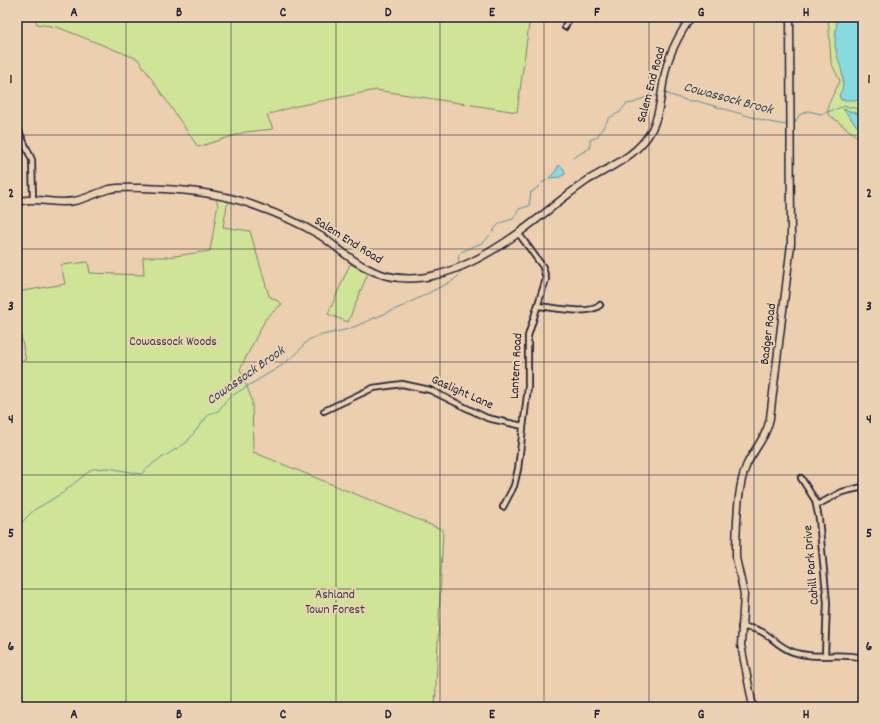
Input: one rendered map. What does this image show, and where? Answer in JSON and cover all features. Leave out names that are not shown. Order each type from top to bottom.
[{"type":"street","points":[[565,27],[569,17]]},
{"type":"street","name":"Salem End Road","points":[[17,202],[33,199],[54,202],[72,202],[110,189],[136,188],[182,190],[237,200],[271,211],[306,227],[327,240],[364,267],[380,274],[396,277],[419,278],[444,272],[489,253],[519,234],[577,188],[620,161],[645,140],[652,129],[656,116],[670,54],[691,17]]},
{"type":"street","name":"Badger Road","points":[[753,707],[741,645],[744,594],[735,552],[742,482],[747,465],[769,427],[791,254],[790,17]]},
{"type":"street","points":[[17,127],[32,160],[33,199]]},
{"type":"street","name":"Lantern Road","points":[[504,507],[516,478],[528,387],[527,343],[530,329],[546,283],[546,275],[543,267],[519,234]]},
{"type":"street","points":[[538,306],[590,311],[600,306]]},
{"type":"street","name":"Gaslight Lane","points":[[324,411],[373,388],[402,384],[430,390],[487,418],[523,426]]},
{"type":"street","name":"Cahill Park Drive","points":[[801,478],[817,505],[827,603],[825,655]]},
{"type":"street","points":[[817,505],[842,492],[863,487]]},
{"type":"street","points":[[741,627],[762,631],[784,648],[793,652],[807,655],[845,654],[863,658]]},
{"type":"green space","points":[[35,17],[530,17],[517,112],[376,90],[292,107],[267,115],[273,129],[245,132],[198,147],[138,59],[57,27],[37,24]]},
{"type":"green space","points":[[828,17],[863,17],[863,141],[828,114],[828,105],[840,81],[831,62]]},
{"type":"green space","points":[[216,199],[230,202],[227,205],[223,227],[250,231],[269,296],[282,304],[266,318],[240,369],[252,400],[253,452],[443,530],[435,707],[17,707],[17,358],[26,361],[17,317],[17,292],[65,284],[61,265],[88,262],[90,273],[144,275],[143,257],[167,257],[210,251],[218,204]]},
{"type":"green space","points":[[350,264],[368,273],[348,322],[328,314]]},
{"type":"water","points":[[837,17],[851,17],[863,26],[863,107],[858,100],[841,100],[839,95],[842,89],[843,76],[835,43]]},
{"type":"water","points":[[843,109],[860,114],[863,111],[863,133],[853,121]]},
{"type":"water","points":[[559,165],[564,169],[565,174],[560,177],[549,178],[555,172]]},
{"type":"waterway","name":"Cowassock Brook","points":[[665,93],[688,101],[697,101],[769,122],[786,125]]},
{"type":"waterway","name":"Cowassock Brook","points":[[573,158],[590,148],[590,140],[597,137],[609,118],[620,112],[626,104],[634,103],[643,98],[655,96]]},
{"type":"waterway","name":"Cowassock Brook","points":[[795,123],[799,115],[808,111],[821,114],[845,106],[863,110]]},
{"type":"waterway","name":"Cowassock Brook","points":[[542,183],[548,179]]},
{"type":"waterway","name":"Cowassock Brook","points":[[493,232],[499,224],[513,219],[519,209],[529,206],[531,192],[540,186]]},
{"type":"waterway","name":"Cowassock Brook","points":[[461,252],[484,242],[490,235]]},
{"type":"waterway","name":"Cowassock Brook","points":[[458,262],[459,254]]},
{"type":"waterway","name":"Cowassock Brook","points":[[17,527],[34,510],[61,494],[92,469],[109,468],[141,474],[155,462],[186,443],[209,414],[218,411],[228,398],[281,366],[296,354],[308,340],[318,336],[349,329],[403,306],[454,280],[460,274],[460,270]]},
{"type":"park label","name":"Cowassock Woods","points":[[173,342]]},
{"type":"park label","name":"Ashland Town Forest","points":[[335,602]]}]
